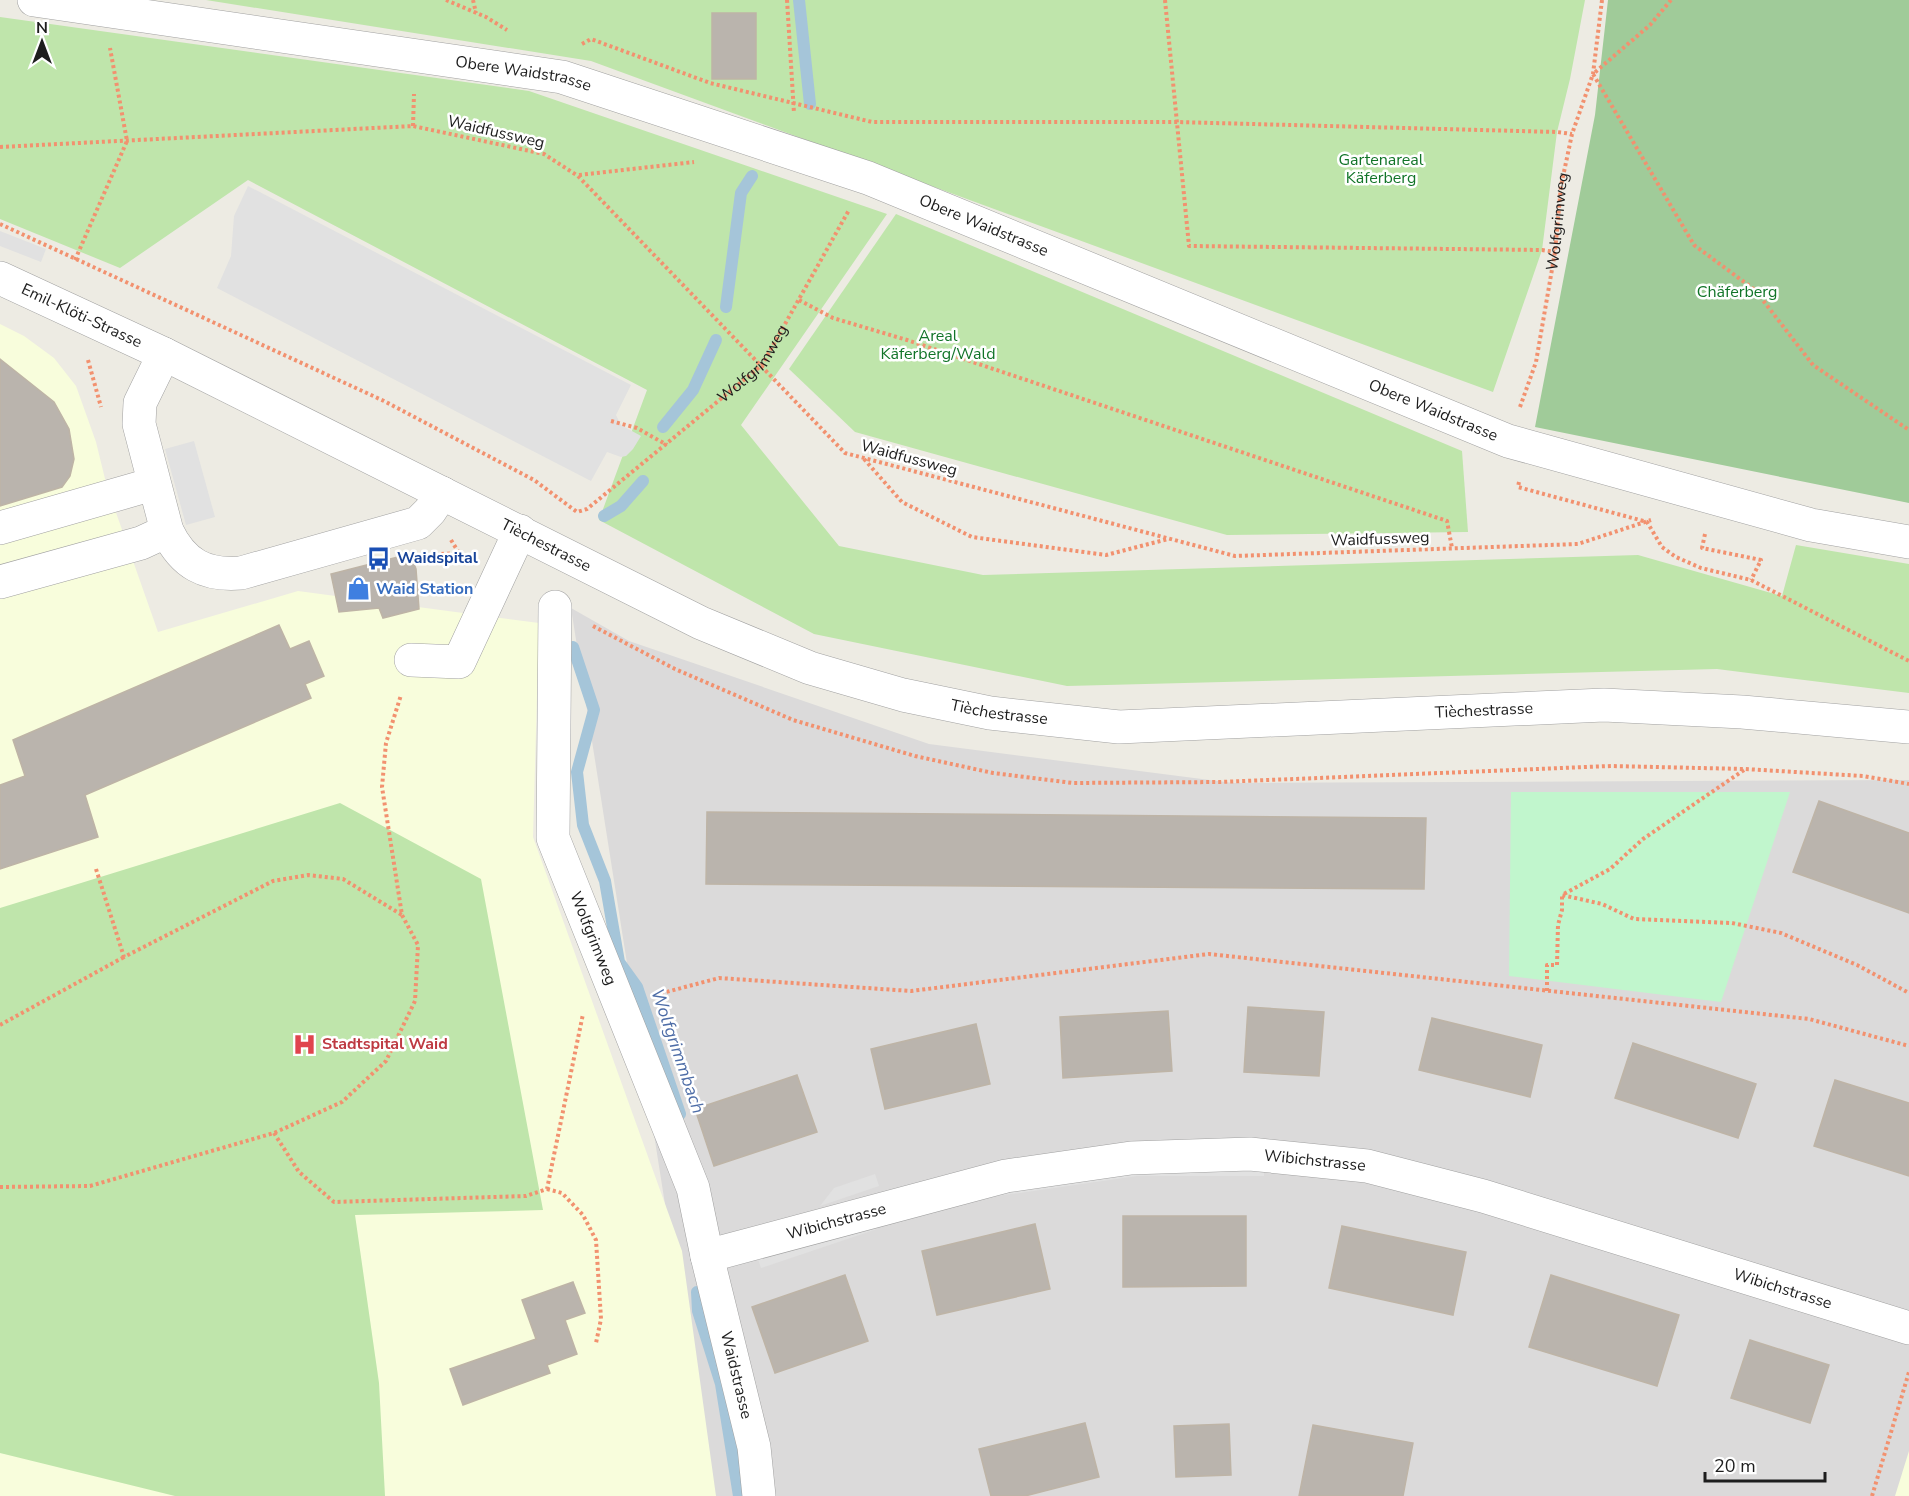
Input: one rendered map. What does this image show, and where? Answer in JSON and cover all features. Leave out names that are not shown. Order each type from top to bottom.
[{"type":"street","name":"Obere Waidstrasse","points":[[33,0],[562,77],[867,178],[1508,441],[1811,525],[1909,542]]},
{"type":"street","name":"Emil-Klöti-Strasse","points":[[0,278],[164,354]]},
{"type":"street","points":[[164,354],[140,403],[139,424],[167,531],[183,556],[196,566],[211,572],[241,573],[418,523],[430,511],[442,493]]},
{"type":"street","name":"Tièchestrasse","points":[[164,354],[701,623],[810,668],[903,695],[990,713],[1119,727],[1604,705],[1742,712],[1909,727]]},
{"type":"street","points":[[0,528],[153,484]]},
{"type":"street","points":[[0,582],[141,543],[167,531]]},
{"type":"street","points":[[411,660],[459,662],[520,531]]},
{"type":"street","name":"Wolfgrimweg","points":[[555,607],[553,838],[693,1188],[707,1256]]},
{"type":"street","name":"Wibichstrasse","points":[[707,1256],[1006,1176],[1131,1158],[1250,1154],[1367,1166],[1483,1196],[1909,1328]]},
{"type":"street","name":"Waidstrasse","points":[[707,1256],[754,1447],[759,1496]]},
{"type":"path","points":[[473,0],[476,13]]},
{"type":"path","points":[[784,151],[793,128],[795,104],[787,0]]},
{"type":"path","points":[[1165,0],[1189,246],[1555,252]]},
{"type":"path","name":"Wolfgrimweg","points":[[1508,441],[1536,362],[1555,252],[1561,186],[1572,134],[1593,74],[1602,0]]},
{"type":"path","points":[[1671,0],[1650,25],[1593,74],[1694,245],[1755,290],[1813,364],[1909,430]]},
{"type":"path","points":[[0,224],[65,252],[75,260],[127,141],[104,9]]},
{"type":"path","points":[[573,50],[591,39],[710,83],[872,122],[1176,122],[1572,134]]},
{"type":"path","name":"Waidfussweg","points":[[0,147],[413,126],[544,154],[578,176],[845,453],[1235,556],[1578,544],[1647,522],[1705,496]]},
{"type":"path","points":[[578,176],[704,160]]},
{"type":"path","name":"Wolfgrimweg","points":[[75,260],[384,401],[534,480],[577,512],[587,509],[762,365],[867,178]]},
{"type":"path","points":[[799,300],[833,318],[907,340],[1447,521],[1452,548]]},
{"type":"path","points":[[611,421],[637,428],[667,445]]},
{"type":"path","points":[[863,459],[902,502],[972,537],[1106,555],[1169,539]]},
{"type":"path","points":[[1647,522],[1662,547],[1676,557],[1701,568],[1751,580],[1909,661]]},
{"type":"path","points":[[1751,580],[1761,560]]},
{"type":"path","points":[[0,1187],[90,1186],[274,1133],[342,1102],[386,1061],[415,1001],[418,945],[402,915],[382,787],[386,743],[411,660]]},
{"type":"path","points":[[1220,782],[1611,766],[1745,769],[1863,776],[1909,784]]},
{"type":"path","points":[[1562,895],[1610,868],[1643,838],[1745,769]]},
{"type":"path","points":[[96,868],[124,957]]},
{"type":"path","points":[[0,1025],[124,957],[273,880],[308,875],[343,879],[402,915]]},
{"type":"path","points":[[1547,991],[1547,965],[1557,965],[1558,925],[1562,910],[1562,895]]},
{"type":"path","points":[[1562,895],[1602,904],[1634,919],[1732,923],[1781,933],[1857,965],[1909,993]]},
{"type":"path","points":[[619,1005],[719,978],[911,991],[1209,954],[1809,1019],[1909,1046]]},
{"type":"path","points":[[547,1189],[584,1006]]},
{"type":"path","points":[[274,1133],[299,1172],[334,1202],[526,1196],[547,1189],[562,1193],[583,1215],[596,1240],[601,1319],[596,1342]]},
{"type":"path","points":[[1872,1496],[1909,1372]]},
{"type":"shaded area","points":[[248,186],[631,385],[616,415],[621,425],[641,436],[633,449],[626,456],[621,457],[607,452],[591,481],[217,288],[231,256],[234,216]]},
{"type":"shaded area","points":[[0,231],[46,249],[41,262],[0,246]]},
{"type":"shaded area","name":"Stadtspital Waid","points":[[0,324],[24,336],[54,358],[76,386],[96,442],[107,487],[158,632],[298,591],[539,623],[533,837],[682,1251],[716,1496],[0,1496]]},
{"type":"shaded area","points":[[194,441],[215,517],[186,525],[165,449]]},
{"type":"shaded area","points":[[571,608],[629,641],[929,744],[1233,783],[1909,780],[1909,1496],[711,1496]]},
{"type":"shaded area","points":[[1264,1166],[1264,1176],[1137,1176],[984,1198],[897,1223],[894,1213],[1046,1177]]},
{"type":"shaded area","points":[[875,1174],[879,1186],[820,1206],[834,1188]]},
{"type":"shaded area","points":[[873,1218],[877,1229],[761,1268],[757,1256]]},
{"type":"shaded area","points":[[1909,1451],[1909,1496],[1895,1496]]},
{"type":"green space","name":"Gartenareal Käferberg","points":[[206,0],[1585,0],[1557,132],[1542,250],[1493,392],[591,61]]},
{"type":"green space","name":"Chäferberg","points":[[1608,0],[1909,0],[1909,503],[1535,427],[1595,115]]},
{"type":"green space","points":[[0,17],[529,91],[887,214],[741,425],[839,546],[983,575],[1638,555],[1782,596],[1796,545],[1909,564],[1909,693],[1717,669],[1067,686],[814,634],[599,520],[647,390],[248,180],[120,268],[0,219]]},
{"type":"green space","name":"Areal Käferberg/Wald","points":[[896,214],[1462,451],[1468,532],[1227,535],[855,432],[789,369]]},
{"type":"green space","points":[[1511,792],[1790,792],[1721,1002],[1509,976]]},
{"type":"green space","points":[[340,803],[481,879],[543,1210],[355,1215],[379,1383],[385,1496],[175,1496],[0,1453],[0,908]]},
{"type":"building","points":[[712,13],[756,13],[756,79],[712,79]]},
{"type":"building","points":[[0,359],[54,402],[69,429],[74,459],[70,476],[62,487],[0,506]]},
{"type":"building","points":[[410,554],[416,569],[419,609],[383,618],[379,608],[339,612],[331,574]]},
{"type":"building","points":[[279,625],[290,649],[309,641],[324,676],[305,684],[311,698],[85,795],[98,837],[0,869],[0,785],[25,776],[13,740]]},
{"type":"building","points":[[1819,801],[1909,833],[1909,913],[1793,872]]},
{"type":"building","points":[[707,812],[1426,818],[1424,889],[706,884]]},
{"type":"building","points":[[1248,1007],[1324,1012],[1319,1076],[1244,1072]]},
{"type":"building","points":[[1168,1011],[1172,1071],[1063,1078],[1060,1017]]},
{"type":"building","points":[[1432,1018],[1542,1045],[1530,1097],[1419,1070]]},
{"type":"building","points":[[976,1024],[990,1084],[885,1109],[871,1049]]},
{"type":"building","points":[[1633,1043],[1756,1084],[1738,1138],[1615,1098]]},
{"type":"building","points":[[797,1075],[817,1132],[714,1166],[695,1109]]},
{"type":"building","points":[[1835,1080],[1909,1103],[1909,1176],[1814,1146]]},
{"type":"building","points":[[1123,1216],[1246,1216],[1246,1286],[1123,1287]]},
{"type":"building","points":[[1035,1224],[1050,1289],[937,1315],[922,1251]]},
{"type":"building","points":[[1342,1226],[1466,1252],[1453,1315],[1329,1288]]},
{"type":"building","points":[[845,1275],[868,1341],[775,1373],[752,1307]]},
{"type":"building","points":[[1551,1275],[1679,1315],[1657,1386],[1529,1347]]},
{"type":"building","points":[[573,1282],[585,1313],[565,1320],[577,1354],[547,1365],[550,1373],[463,1405],[450,1369],[536,1339],[522,1300]]},
{"type":"building","points":[[1750,1340],[1829,1365],[1810,1423],[1731,1398]]},
{"type":"building","points":[[1085,1423],[1099,1477],[1025,1496],[991,1496],[979,1449]]},
{"type":"building","points":[[1229,1424],[1231,1475],[1176,1477],[1174,1426]]},
{"type":"building","points":[[1313,1425],[1413,1443],[1403,1496],[1299,1496]]},
{"type":"waterway","points":[[799,0],[810,104]]},
{"type":"waterway","name":"Wolfgrimmbach","points":[[726,307],[741,193],[752,176]]},
{"type":"waterway","name":"Wolfgrimmbach","points":[[663,427],[693,390],[716,340]]},
{"type":"waterway","name":"Wolfgrimmbach","points":[[604,516],[621,506],[643,481]]},
{"type":"waterway","name":"Wolfgrimmbach","points":[[573,647],[594,710],[577,772],[583,825],[605,881],[619,962],[637,987],[680,1114]]},
{"type":"waterway","name":"Wolfgrimmbach","points":[[697,1292],[698,1311],[721,1384],[739,1496]]},
{"type":"place","name":"Waidspital","points":[[379,558]]},
{"type":"place","name":"Waid Station","points":[[358,589]]},
{"type":"place","name":"Stadtspital Waid","points":[[304,1044]]}]
